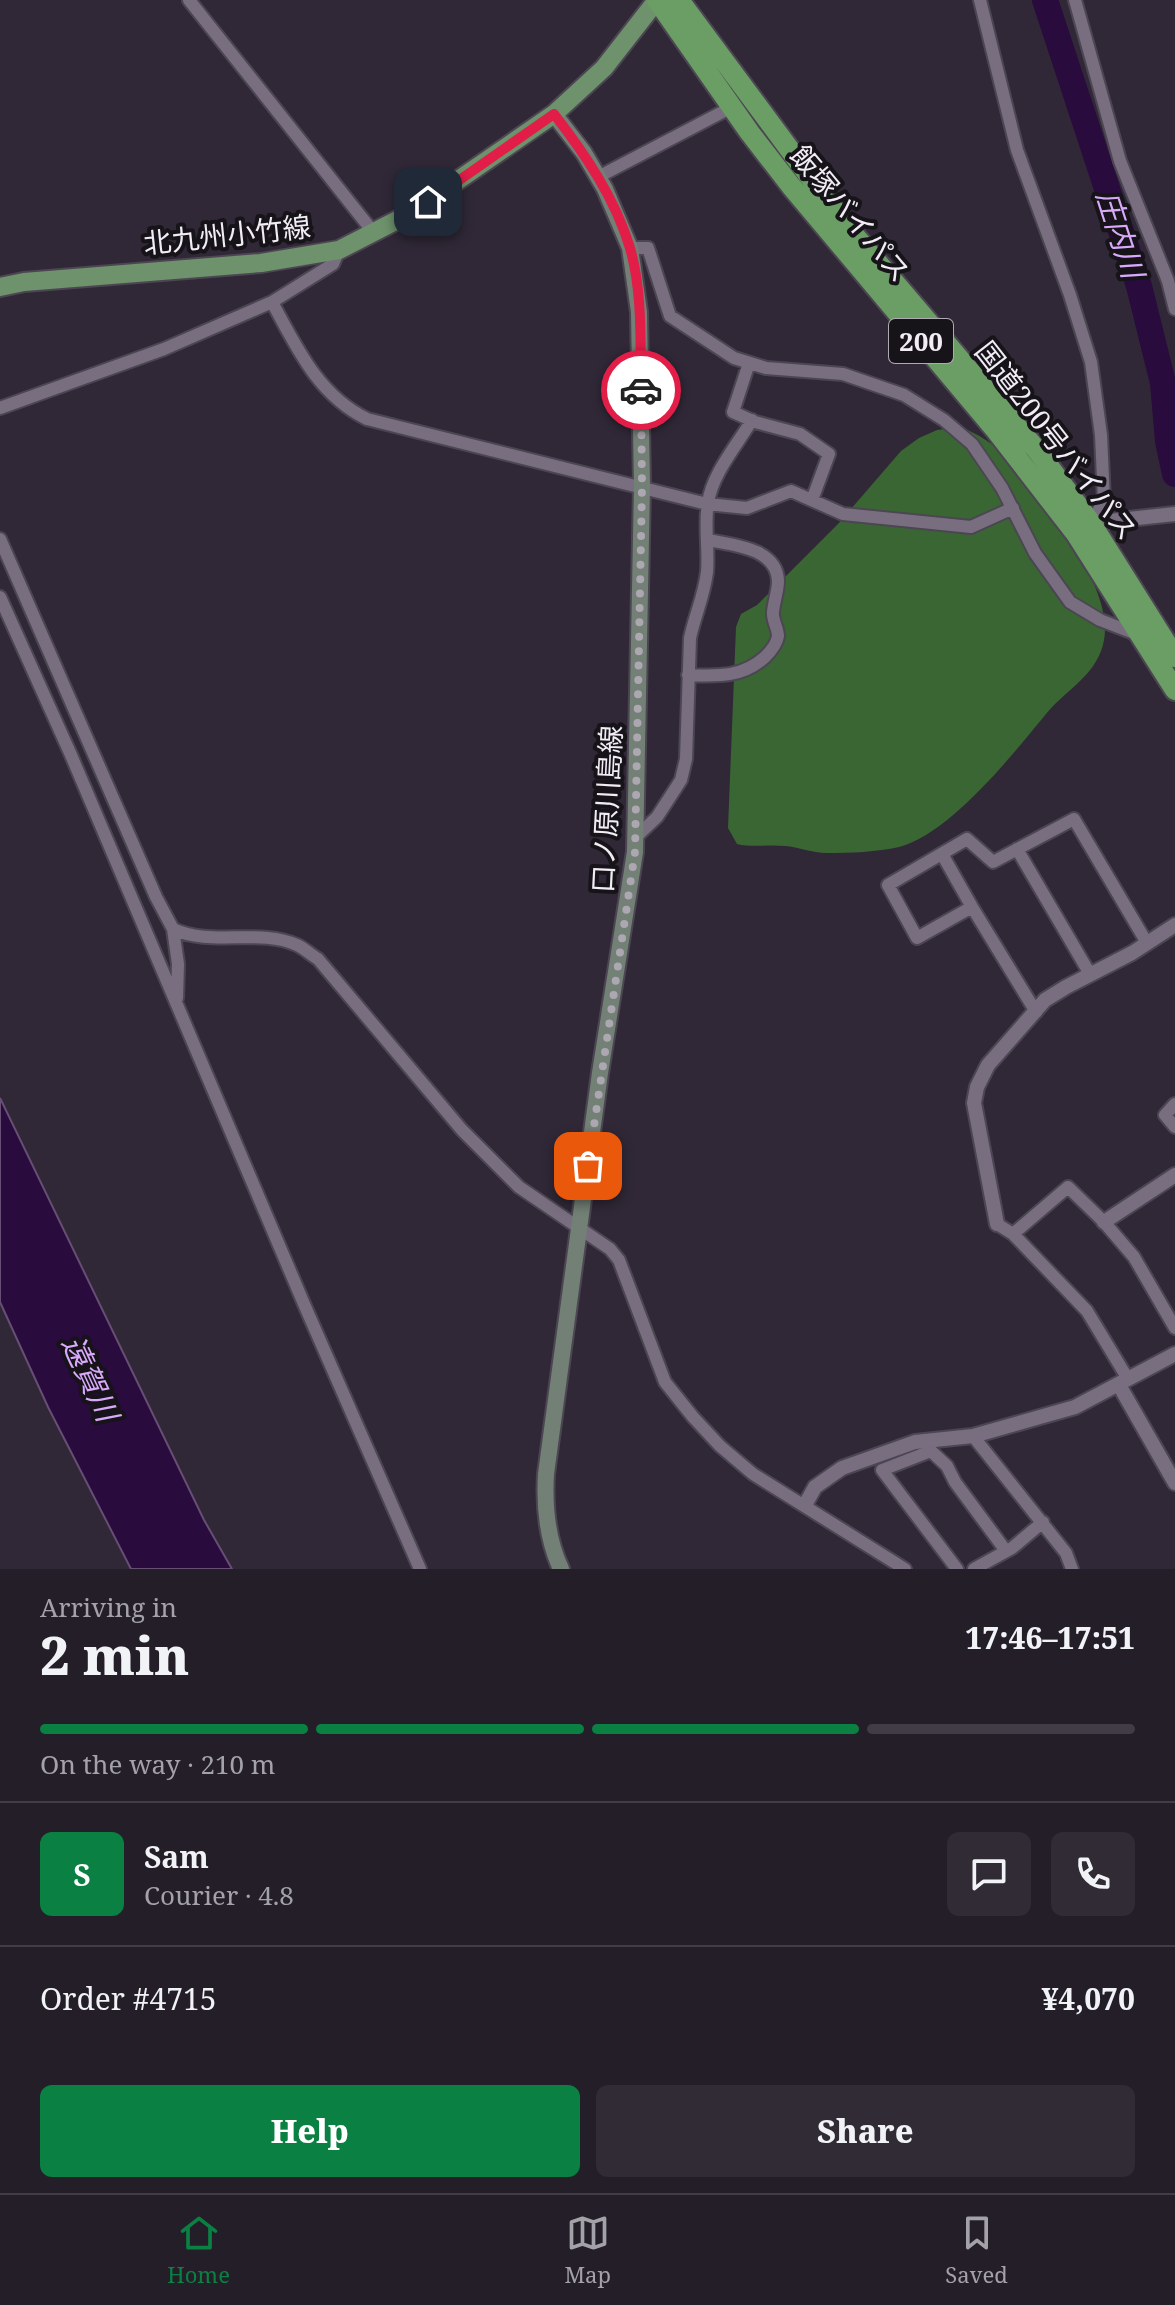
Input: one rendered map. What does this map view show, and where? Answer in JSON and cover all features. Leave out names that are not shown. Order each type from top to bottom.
[{"type":"highway","name":"飯塚バイパス","points":[[657,0],[791,186],[994,428],[1084,528],[1175,690]]},
{"type":"highway","name":"国道200号バイパス","points":[[679,0],[844,223],[1036,449],[1084,528],[1175,657]]},
{"type":"main road","name":"北九州小竹線","points":[[0,287],[119,273],[261,263],[339,250],[446,190],[554,114],[604,68],[657,0]]},
{"type":"main road","name":"口ノ原川島線","points":[[554,114],[598,177],[630,248],[639,312],[642,486],[636,837],[545,1492],[551,1540],[561,1569]]},
{"type":"street","points":[[189,0],[374,233]]},
{"type":"street","points":[[980,0],[1017,150],[1091,362],[1101,435],[1104,501],[1084,528]]},
{"type":"street","points":[[1075,0],[1120,161],[1168,281],[1175,309]]},
{"type":"street","points":[[598,177],[732,107]]},
{"type":"street","points":[[630,248],[648,248],[670,316],[734,358],[766,368],[843,374],[904,395],[944,420],[972,444],[1013,508],[1035,553],[1070,602],[1100,620],[1142,636]]},
{"type":"street","points":[[0,408],[164,349],[272,302],[333,264],[339,250]]},
{"type":"street","points":[[272,302],[299,352],[326,390],[345,408],[367,419],[707,504],[747,508],[791,491],[843,514],[971,527],[1013,508]]},
{"type":"street","points":[[749,363],[733,412],[800,434],[829,454],[812,500]]},
{"type":"street","points":[[636,837],[657,817],[681,780],[686,759],[690,638],[703,600],[708,540],[707,504],[715,482],[752,420]]},
{"type":"street","points":[[1084,528],[1175,514]]},
{"type":"street","points":[[0,539],[156,897],[173,929],[178,964],[177,1003]]},
{"type":"street","points":[[688,675],[739,674],[761,661],[772,650],[778,636],[773,619],[778,576],[774,565],[757,552],[708,540]]},
{"type":"street","points":[[0,597],[71,755],[420,1569]]},
{"type":"street","points":[[972,907],[917,938],[888,885],[967,839],[993,862],[1074,819],[1147,943]]},
{"type":"street","points":[[1017,849],[1090,974]]},
{"type":"street","points":[[942,854],[1036,1012]]},
{"type":"street","points":[[1175,925],[1045,1000],[988,1065],[977,1087],[974,1103],[997,1224],[1013,1234],[1087,1311],[1175,1483]]},
{"type":"street","points":[[173,929],[195,936],[277,940],[297,945],[318,959],[462,1130],[519,1187],[610,1249],[619,1260],[665,1382],[720,1446],[753,1474],[905,1569]]},
{"type":"street","points":[[1175,1104],[1165,1115],[1175,1127]]},
{"type":"street","points":[[1104,1222],[1175,1175]]},
{"type":"street","points":[[1013,1234],[1068,1187],[1134,1257],[1175,1328]]},
{"type":"street","points":[[805,1505],[815,1487],[842,1468],[915,1442],[973,1436],[1075,1407],[1175,1354]]},
{"type":"street","points":[[973,1436],[1043,1522],[1066,1553],[1072,1569]]},
{"type":"street","points":[[882,1470],[931,1451],[947,1466],[955,1482],[1006,1551]]},
{"type":"street","points":[[873,1457],[957,1569]]},
{"type":"street","points":[[974,1569],[1006,1551],[1043,1522]]},
{"type":"green space","points":[[960,427],[986,440],[1010,460],[1063,531],[1087,570],[1103,612],[1105,632],[1097,661],[979,791],[919,839],[891,849],[845,853],[737,844],[728,828],[736,627],[741,614],[757,605],[838,524],[901,451],[937,430]]},
{"type":"water","name":"遠賀川","points":[[0,1098],[204,1520],[232,1569],[131,1569],[48,1407],[0,1302]]},
{"type":"waterway","name":"庄内川","points":[[1045,0],[1139,286],[1163,383],[1168,441],[1175,474]]},
{"type":"way so far","points":[[588,1166],[635,852],[641,390]]},
{"type":"route","points":[[428,202],[554,114],[584,153],[605,189],[630,248],[639,312],[641,390]]}]
